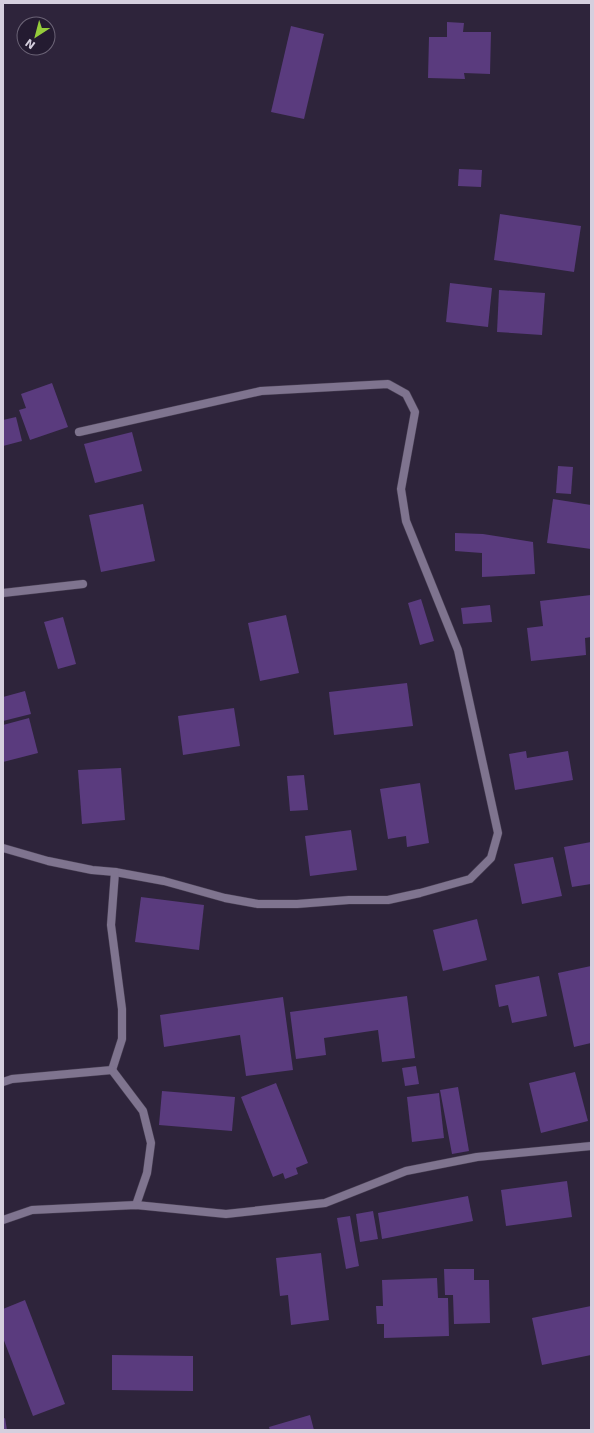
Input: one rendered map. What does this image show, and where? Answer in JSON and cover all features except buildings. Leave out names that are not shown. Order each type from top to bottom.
[{"type":"street","points":[[3,848],[48,861],[116,872],[164,882],[225,898],[258,904],[297,904],[349,900],[388,900],[470,879],[491,858],[498,833],[458,650],[406,521],[401,489],[416,412],[406,394],[388,384],[261,390],[79,432]]},
{"type":"street","points":[[3,593],[83,584]]},
{"type":"street","points":[[112,1070],[122,1039],[122,1008],[110,925],[116,872]]},
{"type":"street","points":[[3,1082],[12,1079],[112,1070]]},
{"type":"street","points":[[112,1070],[143,1111],[151,1143],[147,1173],[136,1205]]},
{"type":"street","points":[[3,1220],[32,1210],[136,1205],[226,1214],[325,1204],[406,1171],[477,1157],[591,1146]]}]
